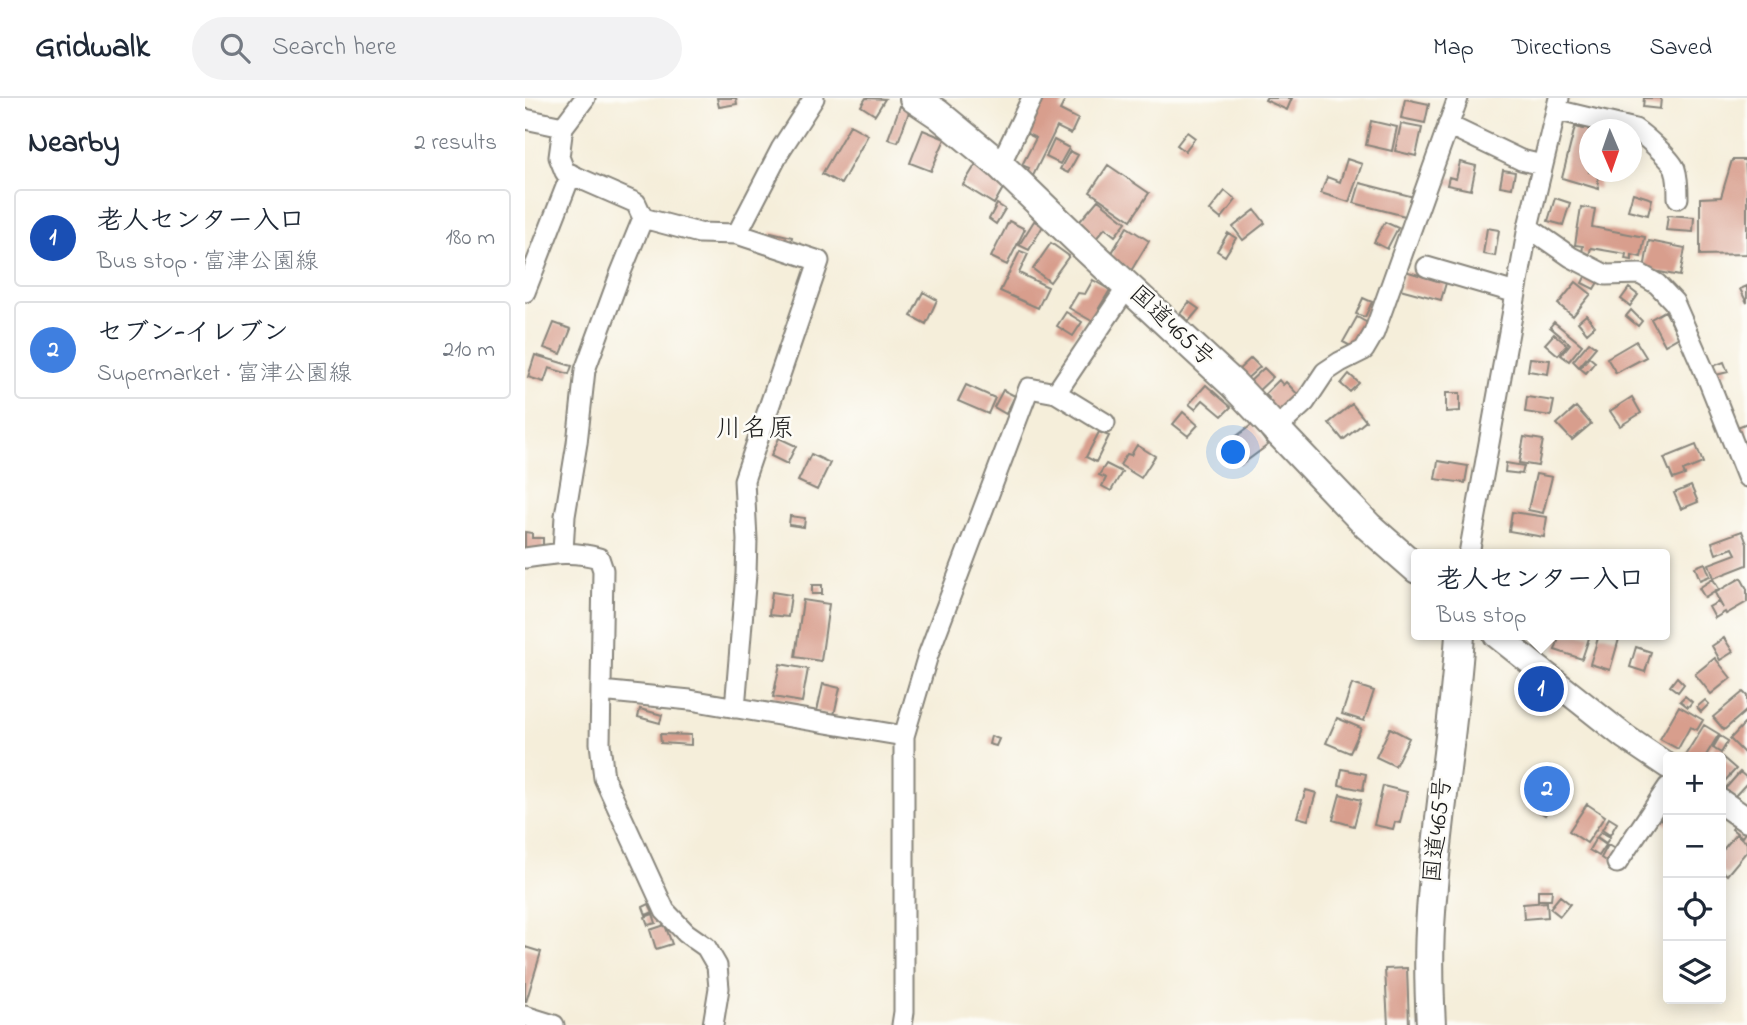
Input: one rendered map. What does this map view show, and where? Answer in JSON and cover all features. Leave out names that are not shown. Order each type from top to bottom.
[{"type":"highway","name":"国道465号","points":[[914,98],[938,114],[1000,165],[1233,384],[1368,526],[1411,564]]},
{"type":"highway","name":"国道465号","points":[[1431,1025],[1430,915],[1455,696],[1459,640]]},
{"type":"main road","points":[[1502,640],[1625,737],[1663,763]]},
{"type":"main road","points":[[1726,805],[1747,820]]},
{"type":"street","points":[[563,552],[565,516],[585,370],[643,218],[636,203],[565,172],[559,157],[563,127],[585,98]]},
{"type":"street","points":[[737,234],[782,149],[814,98]]},
{"type":"street","points":[[1000,165],[1032,98]]},
{"type":"street","points":[[1276,429],[1305,402],[1325,372],[1339,362],[1364,351],[1374,332],[1458,98]]},
{"type":"street","points":[[1470,549],[1528,227],[1557,104],[1635,129],[1642,134],[1674,165],[1678,198]]},
{"type":"street","points":[[525,119],[563,127]]},
{"type":"street","points":[[1448,125],[1521,160],[1542,165]]},
{"type":"street","points":[[525,292],[571,174]]},
{"type":"street","points":[[643,218],[699,233],[737,234],[820,261],[744,480],[746,574],[735,708]]},
{"type":"street","points":[[1528,227],[1571,257],[1606,275],[1640,274],[1657,284],[1674,302],[1747,477]]},
{"type":"street","points":[[1427,267],[1516,293]]},
{"type":"street","points":[[1056,393],[1128,286]]},
{"type":"street","points":[[902,1025],[904,736],[927,655],[1030,388],[1056,393],[1105,424]]},
{"type":"street","points":[[525,558],[563,552],[599,558],[603,570],[600,743],[604,778],[665,911],[686,933],[706,947],[717,966],[719,988],[713,1025]]},
{"type":"street","points":[[601,691],[690,701],[904,736]]},
{"type":"street","points":[[1617,863],[1663,794]]},
{"type":"street","points":[[525,1016],[554,1025]]},
{"type":"building","points":[[717,98],[736,98],[737,104],[719,107]]},
{"type":"building","points":[[866,98],[885,99],[875,115],[861,106]]},
{"type":"building","points":[[1041,98],[1066,98],[1060,110],[1078,119],[1071,134],[1057,127],[1031,180],[1024,177],[1029,168],[1022,165],[1036,138],[1021,131]]},
{"type":"building","points":[[1292,98],[1287,110],[1265,100]]},
{"type":"building","points":[[1644,98],[1661,98],[1660,109],[1643,107]]},
{"type":"building","points":[[1405,99],[1429,104],[1425,123],[1401,118]]},
{"type":"building","points":[[900,106],[910,109],[898,142],[888,139]]},
{"type":"building","points":[[1371,121],[1397,127],[1392,151],[1366,145]]},
{"type":"building","points":[[1401,124],[1422,128],[1416,156],[1395,151]]},
{"type":"building","points":[[850,125],[868,135],[841,184],[822,174]]},
{"type":"building","points":[[1575,127],[1579,128],[1579,182],[1598,182],[1599,189],[1562,178]]},
{"type":"building","points":[[923,130],[945,139],[931,171],[910,163]]},
{"type":"building","points":[[1187,132],[1195,138],[1185,151],[1177,145]]},
{"type":"building","points":[[1054,140],[1069,148],[1060,164],[1046,157]]},
{"type":"building","points":[[1070,151],[1078,155],[1068,173],[1060,169]]},
{"type":"building","points":[[1347,159],[1362,164],[1349,202],[1321,193],[1327,177],[1340,182]]},
{"type":"building","points":[[1732,160],[1745,160],[1747,254],[1700,255],[1700,198],[1721,197]]},
{"type":"building","points":[[1460,162],[1476,166],[1471,190],[1447,185],[1449,177],[1456,179]]},
{"type":"building","points":[[976,164],[1006,183],[994,204],[963,185]]},
{"type":"building","points":[[1108,165],[1149,193],[1131,220],[1090,192]]},
{"type":"building","points":[[1503,170],[1515,172],[1512,188],[1500,186]]},
{"type":"building","points":[[1360,183],[1414,197],[1409,217],[1354,203]]},
{"type":"building","points":[[1225,191],[1236,200],[1221,219],[1210,210]]},
{"type":"building","points":[[1633,193],[1652,199],[1648,215],[1628,210]]},
{"type":"building","points":[[1555,198],[1570,203],[1563,225],[1548,221]]},
{"type":"building","points":[[1098,200],[1126,222],[1115,236],[1105,228],[1093,242],[1075,227]]},
{"type":"building","points":[[997,204],[1005,209],[996,224],[989,219]]},
{"type":"building","points":[[1581,207],[1595,209],[1592,227],[1645,237],[1641,257],[1632,255],[1632,260],[1625,259],[1626,254],[1591,248],[1589,255],[1582,253],[1583,246],[1575,245]]},
{"type":"building","points":[[1255,210],[1265,223],[1243,240],[1233,227]]},
{"type":"building","points":[[1668,215],[1694,217],[1693,232],[1666,230]]},
{"type":"building","points":[[1009,221],[1025,229],[1007,265],[991,257]]},
{"type":"building","points":[[1034,221],[1043,226],[1029,250],[1019,245]]},
{"type":"building","points":[[1385,222],[1398,228],[1387,249],[1374,242]]},
{"type":"building","points":[[1127,227],[1149,241],[1131,271],[1111,259]]},
{"type":"building","points":[[1487,228],[1499,230],[1495,256],[1483,254]]},
{"type":"building","points":[[771,232],[792,237],[790,247],[769,242]]},
{"type":"building","points":[[1228,233],[1236,238],[1225,256],[1217,251]]},
{"type":"building","points":[[1649,241],[1685,248],[1680,276],[1644,269]]},
{"type":"building","points":[[1051,243],[1069,256],[1050,282],[1033,269]]},
{"type":"building","points":[[1020,251],[1028,254],[1019,273],[1048,287],[1038,308],[1000,291]]},
{"type":"building","points":[[1405,271],[1446,283],[1441,300],[1400,289]]},
{"type":"building","points":[[1586,275],[1598,282],[1594,289],[1582,283]]},
{"type":"building","points":[[1093,280],[1110,290],[1099,308],[1105,311],[1097,324],[1069,308],[1078,293],[1085,294]]},
{"type":"building","points":[[1576,282],[1591,294],[1573,316],[1558,304]]},
{"type":"building","points":[[1747,286],[1747,303],[1740,289]]},
{"type":"building","points":[[1629,288],[1638,295],[1630,306],[1621,299]]},
{"type":"building","points":[[923,292],[937,300],[926,324],[911,316]]},
{"type":"building","points":[[1363,298],[1372,302],[1365,317],[1356,314]]},
{"type":"building","points":[[1189,302],[1199,309],[1189,321],[1180,314]]},
{"type":"building","points":[[1631,310],[1642,321],[1638,326],[1626,316]]},
{"type":"building","points":[[1665,311],[1679,337],[1665,345],[1651,319]]},
{"type":"building","points":[[1066,312],[1082,322],[1073,336],[1057,326]]},
{"type":"building","points":[[1586,315],[1595,326],[1587,333],[1578,322]]},
{"type":"building","points":[[1357,317],[1371,325],[1358,350],[1343,342]]},
{"type":"building","points":[[1554,322],[1582,345],[1569,361],[1561,355],[1570,344],[1550,327]]},
{"type":"building","points":[[554,323],[571,329],[561,354],[544,348]]},
{"type":"building","points":[[1554,334],[1567,345],[1558,355],[1545,344]]},
{"type":"building","points":[[1636,341],[1646,357],[1616,373],[1607,358]]},
{"type":"building","points":[[1589,342],[1596,347],[1579,367],[1573,361]]},
{"type":"building","points":[[535,355],[572,366],[569,374],[549,368],[544,382],[528,377]]},
{"type":"building","points":[[1589,357],[1595,362],[1586,373],[1580,368]]},
{"type":"building","points":[[1251,358],[1260,367],[1244,381],[1236,372]]},
{"type":"building","points":[[1530,358],[1550,360],[1548,374],[1528,371]]},
{"type":"building","points":[[1724,362],[1728,372],[1716,375],[1713,366]]},
{"type":"building","points":[[1264,368],[1273,377],[1256,393],[1247,384]]},
{"type":"building","points":[[1349,374],[1359,383],[1350,392],[1341,384]]},
{"type":"building","points":[[1279,380],[1283,385],[1286,382],[1301,398],[1278,416],[1265,402],[1269,398],[1265,394]]},
{"type":"building","points":[[966,385],[995,398],[988,414],[958,401]]},
{"type":"building","points":[[1206,385],[1231,407],[1222,416],[1203,400],[1195,409],[1189,404]]},
{"type":"building","points":[[1003,390],[1015,396],[1006,414],[994,407]]},
{"type":"building","points":[[1446,393],[1460,393],[1460,411],[1446,412]]},
{"type":"building","points":[[1527,397],[1554,401],[1551,416],[1525,412]]},
{"type":"building","points":[[1632,397],[1641,413],[1620,426],[1610,411]]},
{"type":"building","points":[[1352,404],[1366,421],[1343,440],[1329,423]]},
{"type":"building","points":[[1576,407],[1591,424],[1572,440],[1557,424]]},
{"type":"building","points":[[1183,412],[1198,425],[1188,436],[1173,424]]},
{"type":"building","points":[[1747,423],[1747,458],[1735,428]]},
{"type":"building","points":[[1253,424],[1268,445],[1241,465],[1226,444]]},
{"type":"building","points":[[1099,432],[1109,436],[1096,462],[1086,457]]},
{"type":"building","points":[[1524,437],[1543,440],[1538,466],[1519,463]]},
{"type":"building","points":[[779,438],[796,446],[787,464],[771,456]]},
{"type":"building","points":[[1137,445],[1155,456],[1141,478],[1120,465]]},
{"type":"building","points":[[1696,445],[1703,463],[1683,471],[1685,475],[1673,479],[1664,458]]},
{"type":"building","points":[[811,454],[830,463],[817,490],[798,481]]},
{"type":"building","points":[[1438,461],[1468,466],[1465,483],[1435,479]]},
{"type":"building","points":[[1506,463],[1524,466],[1522,474],[1505,472]]},
{"type":"building","points":[[1106,464],[1122,472],[1111,491],[1102,486],[1106,478],[1099,475]]},
{"type":"building","points":[[1536,474],[1552,477],[1543,513],[1528,510]]},
{"type":"building","points":[[1691,486],[1698,502],[1681,509],[1674,493]]},
{"type":"building","points":[[1512,512],[1547,517],[1544,537],[1509,531]]},
{"type":"building","points":[[790,516],[805,518],[804,527],[789,525]]},
{"type":"building","points":[[1742,531],[1747,544],[1747,565],[1714,578],[1709,564],[1736,554],[1733,548],[1716,554],[1712,542]]},
{"type":"building","points":[[525,532],[532,533],[532,538],[543,538],[543,551],[525,550]]},
{"type":"building","points":[[1705,563],[1710,576],[1700,580],[1695,567]]},
{"type":"building","points":[[1741,578],[1747,589],[1747,602],[1715,618],[1709,607],[1718,602],[1723,608],[1715,593]]},
{"type":"building","points":[[1713,579],[1719,589],[1705,598],[1699,588]]},
{"type":"building","points":[[812,585],[822,585],[822,594],[812,594]]},
{"type":"building","points":[[772,592],[791,595],[788,617],[769,615]]},
{"type":"building","points":[[803,600],[829,604],[821,661],[795,657]]},
{"type":"building","points":[[1724,638],[1733,652],[1720,660],[1712,646]]},
{"type":"building","points":[[1558,640],[1588,640],[1582,659],[1555,650]]},
{"type":"building","points":[[1597,640],[1619,640],[1610,670],[1590,664]]},
{"type":"building","points":[[1636,647],[1651,652],[1645,672],[1630,667]]},
{"type":"building","points":[[1715,658],[1731,678],[1711,694],[1695,674]]},
{"type":"building","points":[[780,664],[808,669],[802,702],[773,697]]},
{"type":"building","points":[[1677,677],[1684,684],[1678,692],[1670,686]]},
{"type":"building","points":[[823,684],[840,688],[834,715],[817,711]]},
{"type":"building","points":[[1352,684],[1374,691],[1364,721],[1342,714]]},
{"type":"building","points":[[1743,692],[1747,696],[1747,710],[1724,730],[1713,717]]},
{"type":"building","points":[[1685,696],[1692,702],[1688,707],[1680,701]]},
{"type":"building","points":[[1705,700],[1709,704],[1701,712],[1697,707]]},
{"type":"building","points":[[1679,706],[1703,720],[1697,730],[1690,727],[1678,749],[1660,739]]},
{"type":"building","points":[[640,709],[662,715],[660,723],[638,717]]},
{"type":"building","points":[[1337,718],[1361,728],[1350,753],[1326,743]]},
{"type":"building","points":[[1744,724],[1747,728],[1747,756],[1730,739]]},
{"type":"building","points":[[1704,725],[1719,734],[1708,752],[1687,752]]},
{"type":"building","points":[[1390,728],[1409,738],[1395,766],[1376,757]]},
{"type":"building","points":[[660,734],[691,735],[691,745],[661,743]]},
{"type":"building","points":[[991,736],[999,739],[996,746],[989,744]]},
{"type":"building","points":[[1720,736],[1728,741],[1722,752],[1713,748]]},
{"type":"building","points":[[1726,760],[1736,769],[1726,780]]},
{"type":"building","points":[[1550,766],[1568,778],[1545,815],[1526,803]]},
{"type":"building","points":[[1342,769],[1366,774],[1363,790],[1339,785]]},
{"type":"building","points":[[1740,772],[1747,778],[1747,783],[1734,797],[1726,788]]},
{"type":"building","points":[[1383,786],[1407,792],[1400,823],[1395,822],[1393,829],[1374,825]]},
{"type":"building","points":[[1306,790],[1316,793],[1308,820],[1297,817]]},
{"type":"building","points":[[1340,794],[1361,800],[1354,826],[1333,820]]},
{"type":"building","points":[[1587,804],[1605,816],[1587,843],[1569,831]]},
{"type":"building","points":[[1663,805],[1663,821],[1655,814]]},
{"type":"building","points":[[1609,818],[1617,823],[1610,835],[1602,830]]},
{"type":"building","points":[[1738,821],[1747,830],[1742,837],[1732,829]]},
{"type":"building","points":[[1601,832],[1610,837],[1606,843],[1597,837]]},
{"type":"building","points":[[1736,834],[1747,843],[1747,851],[1727,875],[1726,874],[1726,846]]},
{"type":"building","points":[[1596,838],[1606,845],[1599,856],[1589,850]]},
{"type":"building","points":[[1608,845],[1618,851],[1610,864],[1601,858]]},
{"type":"building","points":[[1538,890],[1552,890],[1551,900],[1538,900]]},
{"type":"building","points":[[1560,896],[1570,904],[1560,916],[1550,908]]},
{"type":"building","points":[[1547,902],[1548,917],[1524,919],[1523,904]]},
{"type":"building","points":[[649,904],[653,912],[646,915],[643,907]]},
{"type":"building","points":[[653,914],[656,923],[648,925],[645,917]]},
{"type":"building","points":[[665,925],[672,944],[656,949],[650,930]]},
{"type":"building","points":[[525,947],[541,952],[526,1002],[525,1002]]},
{"type":"building","points":[[1407,968],[1409,1025],[1388,1025],[1385,969]]},
{"type":"place","name":"老人センター入口","points":[[1541,689]]},
{"type":"place","name":"セブン-イレブン","points":[[1547,789]]},
{"type":"district","name":"川名原","points":[[755,430]]}]
